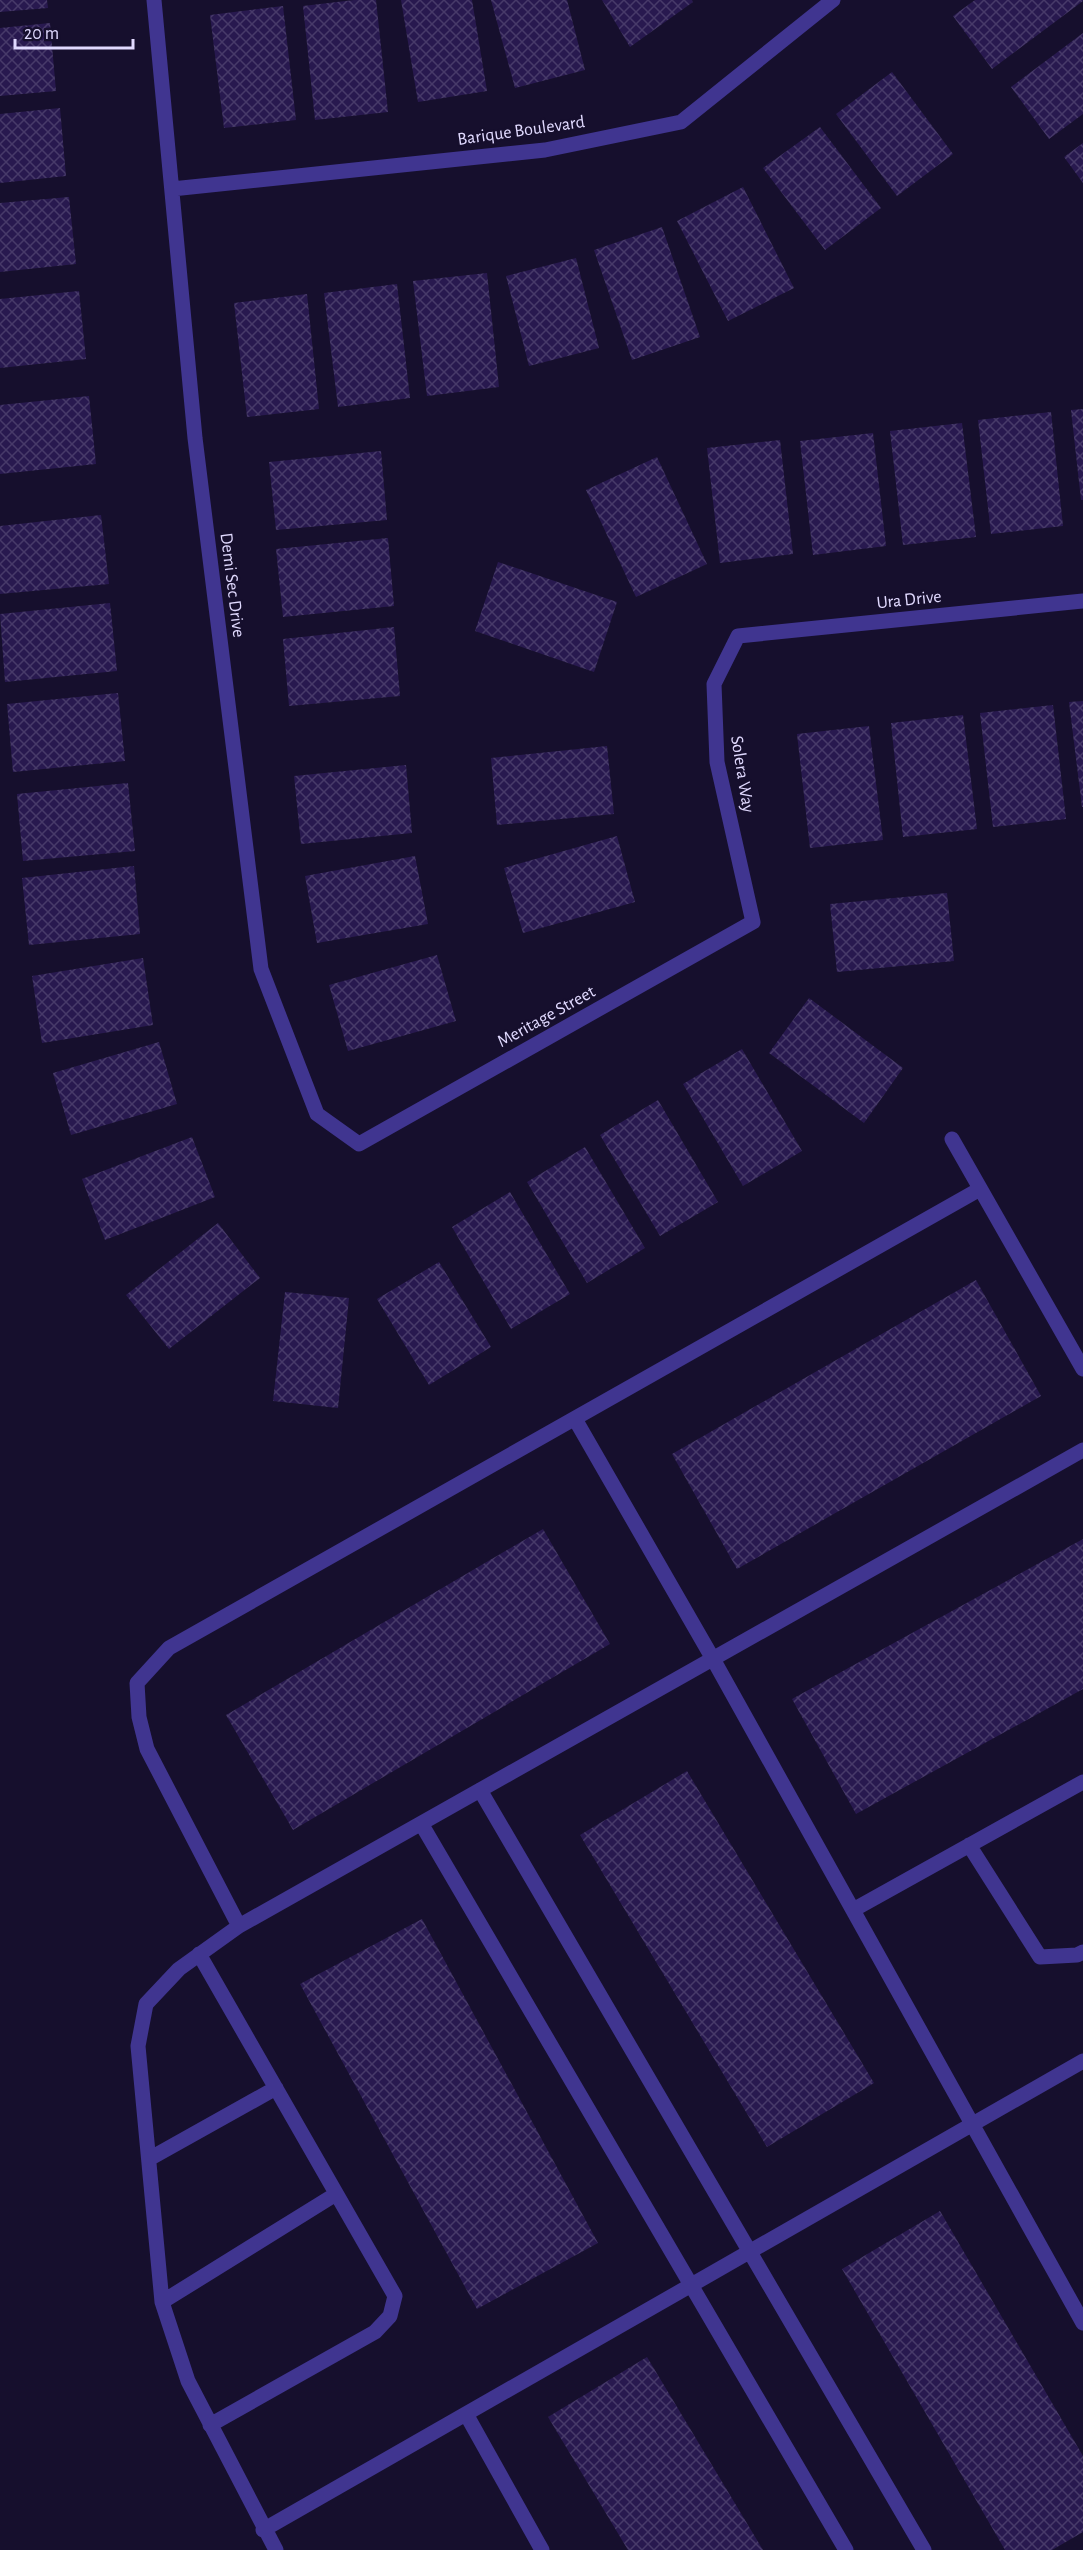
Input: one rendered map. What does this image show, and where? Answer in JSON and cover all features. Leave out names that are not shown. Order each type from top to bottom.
[{"type":"street","name":"Demi Sec Drive","points":[[154,0],[195,438],[261,969],[317,1114],[359,1143]]},
{"type":"street","name":"Barique Boulevard","points":[[172,189],[545,150],[681,122],[833,0]]},
{"type":"street","name":"Ura Drive","points":[[738,636],[1083,601]]},
{"type":"street","name":"Solera Way","points":[[738,636],[714,684],[717,751],[753,922]]},
{"type":"street","name":"Meritage Street","points":[[359,1143],[753,922]]},
{"type":"street","points":[[952,1139],[1083,1369]]},
{"type":"street","points":[[239,1926],[147,1749],[139,1717],[137,1683],[169,1648],[980,1189]]},
{"type":"street","points":[[575,1419],[713,1659],[1083,2323]]},
{"type":"street","points":[[276,2550],[263,2530],[188,2380],[162,2302],[138,2046],[146,2004],[179,1969],[239,1926],[422,1825],[480,1790],[1083,1450]]},
{"type":"street","points":[[853,1910],[1083,1782]]},
{"type":"street","points":[[480,1790],[924,2550]]},
{"type":"street","points":[[422,1825],[846,2550]]},
{"type":"street","points":[[969,1845],[1040,1956],[1077,1955],[1083,1952]]},
{"type":"street","points":[[199,1954],[395,2296],[390,2316],[375,2332],[210,2425]]},
{"type":"street","points":[[263,2530],[1083,2061]]},
{"type":"street","points":[[148,2158],[276,2088]]},
{"type":"street","points":[[162,2302],[336,2194]]},
{"type":"street","points":[[466,2414],[542,2550]]},
{"type":"building","points":[[0,0],[47,0],[48,8],[0,12]]},
{"type":"building","points":[[354,0],[376,0],[388,112],[315,120],[303,6]]},
{"type":"building","points":[[401,0],[472,0],[487,91],[418,102]]},
{"type":"building","points":[[491,0],[567,0],[585,70],[515,88]]},
{"type":"building","points":[[602,0],[692,0],[693,2],[630,47]]},
{"type":"building","points":[[975,0],[1083,1],[992,69],[953,16]]},
{"type":"building","points":[[283,6],[296,120],[224,128],[210,15]]},
{"type":"building","points":[[50,23],[56,91],[0,96],[0,28]]},
{"type":"building","points":[[1083,33],[1083,114],[1049,139],[1011,87]]},
{"type":"building","points":[[892,72],[953,154],[897,196],[836,114]]},
{"type":"building","points":[[60,108],[66,176],[0,183],[0,114]]},
{"type":"building","points":[[820,127],[881,208],[825,250],[763,168]]},
{"type":"building","points":[[1083,143],[1083,183],[1064,157]]},
{"type":"building","points":[[743,187],[794,288],[728,321],[677,221]]},
{"type":"building","points":[[69,197],[76,264],[0,272],[0,203]]},
{"type":"building","points":[[662,227],[700,337],[632,360],[594,250]]},
{"type":"building","points":[[576,258],[599,348],[529,366],[506,276]]},
{"type":"building","points":[[487,273],[499,387],[427,396],[413,281]]},
{"type":"building","points":[[397,284],[410,398],[338,407],[324,293]]},
{"type":"building","points":[[79,291],[86,359],[0,368],[0,299]]},
{"type":"building","points":[[307,294],[319,409],[247,417],[234,303]]},
{"type":"building","points":[[89,396],[96,464],[0,474],[0,405]]},
{"type":"building","points":[[1083,409],[1083,500],[1081,500],[1071,410]]},
{"type":"building","points":[[1051,412],[1063,526],[991,534],[978,420]]},
{"type":"building","points":[[962,423],[976,537],[903,545],[890,431]]},
{"type":"building","points":[[873,433],[886,546],[813,555],[800,441]]},
{"type":"building","points":[[780,440],[793,554],[720,563],[707,448]]},
{"type":"building","points":[[381,451],[387,520],[276,530],[269,462]]},
{"type":"building","points":[[657,457],[707,564],[636,597],[586,490]]},
{"type":"building","points":[[101,515],[109,584],[0,594],[0,526]]},
{"type":"building","points":[[388,538],[394,606],[283,617],[276,549]]},
{"type":"building","points":[[498,562],[617,602],[594,672],[475,631]]},
{"type":"building","points":[[110,603],[117,671],[5,682],[0,614]]},
{"type":"building","points":[[394,627],[400,696],[289,706],[283,639]]},
{"type":"building","points":[[118,693],[125,761],[13,772],[7,704]]},
{"type":"building","points":[[1083,701],[1083,807],[1082,807],[1069,702]]},
{"type":"building","points":[[1053,705],[1066,819],[993,827],[980,713]]},
{"type":"building","points":[[963,715],[977,829],[903,837],[891,723]]},
{"type":"building","points":[[869,726],[883,840],[810,848],[797,734]]},
{"type":"building","points":[[607,746],[614,814],[497,825],[491,758]]},
{"type":"building","points":[[406,765],[412,833],[301,844],[294,776]]},
{"type":"building","points":[[128,783],[135,851],[23,861],[17,794]]},
{"type":"building","points":[[617,836],[635,902],[523,933],[504,868]]},
{"type":"building","points":[[415,856],[428,924],[317,943],[305,876]]},
{"type":"building","points":[[134,866],[140,934],[29,945],[22,878]]},
{"type":"building","points":[[947,893],[954,961],[837,972],[830,904]]},
{"type":"building","points":[[437,955],[456,1021],[348,1051],[329,985]]},
{"type":"building","points":[[143,958],[153,1025],[42,1043],[32,976]]},
{"type":"building","points":[[809,998],[903,1068],[864,1123],[769,1053]]},
{"type":"building","points":[[159,1042],[177,1104],[71,1135],[53,1073]]},
{"type":"building","points":[[742,1049],[802,1151],[743,1186],[683,1084]]},
{"type":"building","points":[[658,1100],[718,1202],[660,1236],[600,1135]]},
{"type":"building","points":[[192,1137],[215,1197],[105,1240],[82,1179]]},
{"type":"building","points":[[585,1147],[645,1248],[587,1283],[527,1182]]},
{"type":"building","points":[[510,1192],[570,1294],[511,1329],[452,1227]]},
{"type":"building","points":[[218,1223],[260,1278],[169,1349],[126,1295]]},
{"type":"building","points":[[439,1262],[491,1347],[429,1385],[377,1299]]},
{"type":"building","points":[[976,1280],[1041,1396],[737,1569],[672,1454]]},
{"type":"building","points":[[285,1292],[349,1298],[338,1408],[273,1401]]},
{"type":"building","points":[[543,1529],[610,1644],[293,1830],[226,1715]]},
{"type":"building","points":[[1083,1539],[1083,1689],[856,1814],[792,1699]]},
{"type":"building","points":[[687,1771],[874,2083],[767,2147],[580,1835]]},
{"type":"building","points":[[422,1919],[598,2243],[477,2309],[300,1984]]},
{"type":"building","points":[[940,2211],[1083,2456],[1083,2532],[1052,2550],[1005,2550],[842,2269]]},
{"type":"building","points":[[647,2357],[763,2550],[628,2550],[548,2417]]}]
